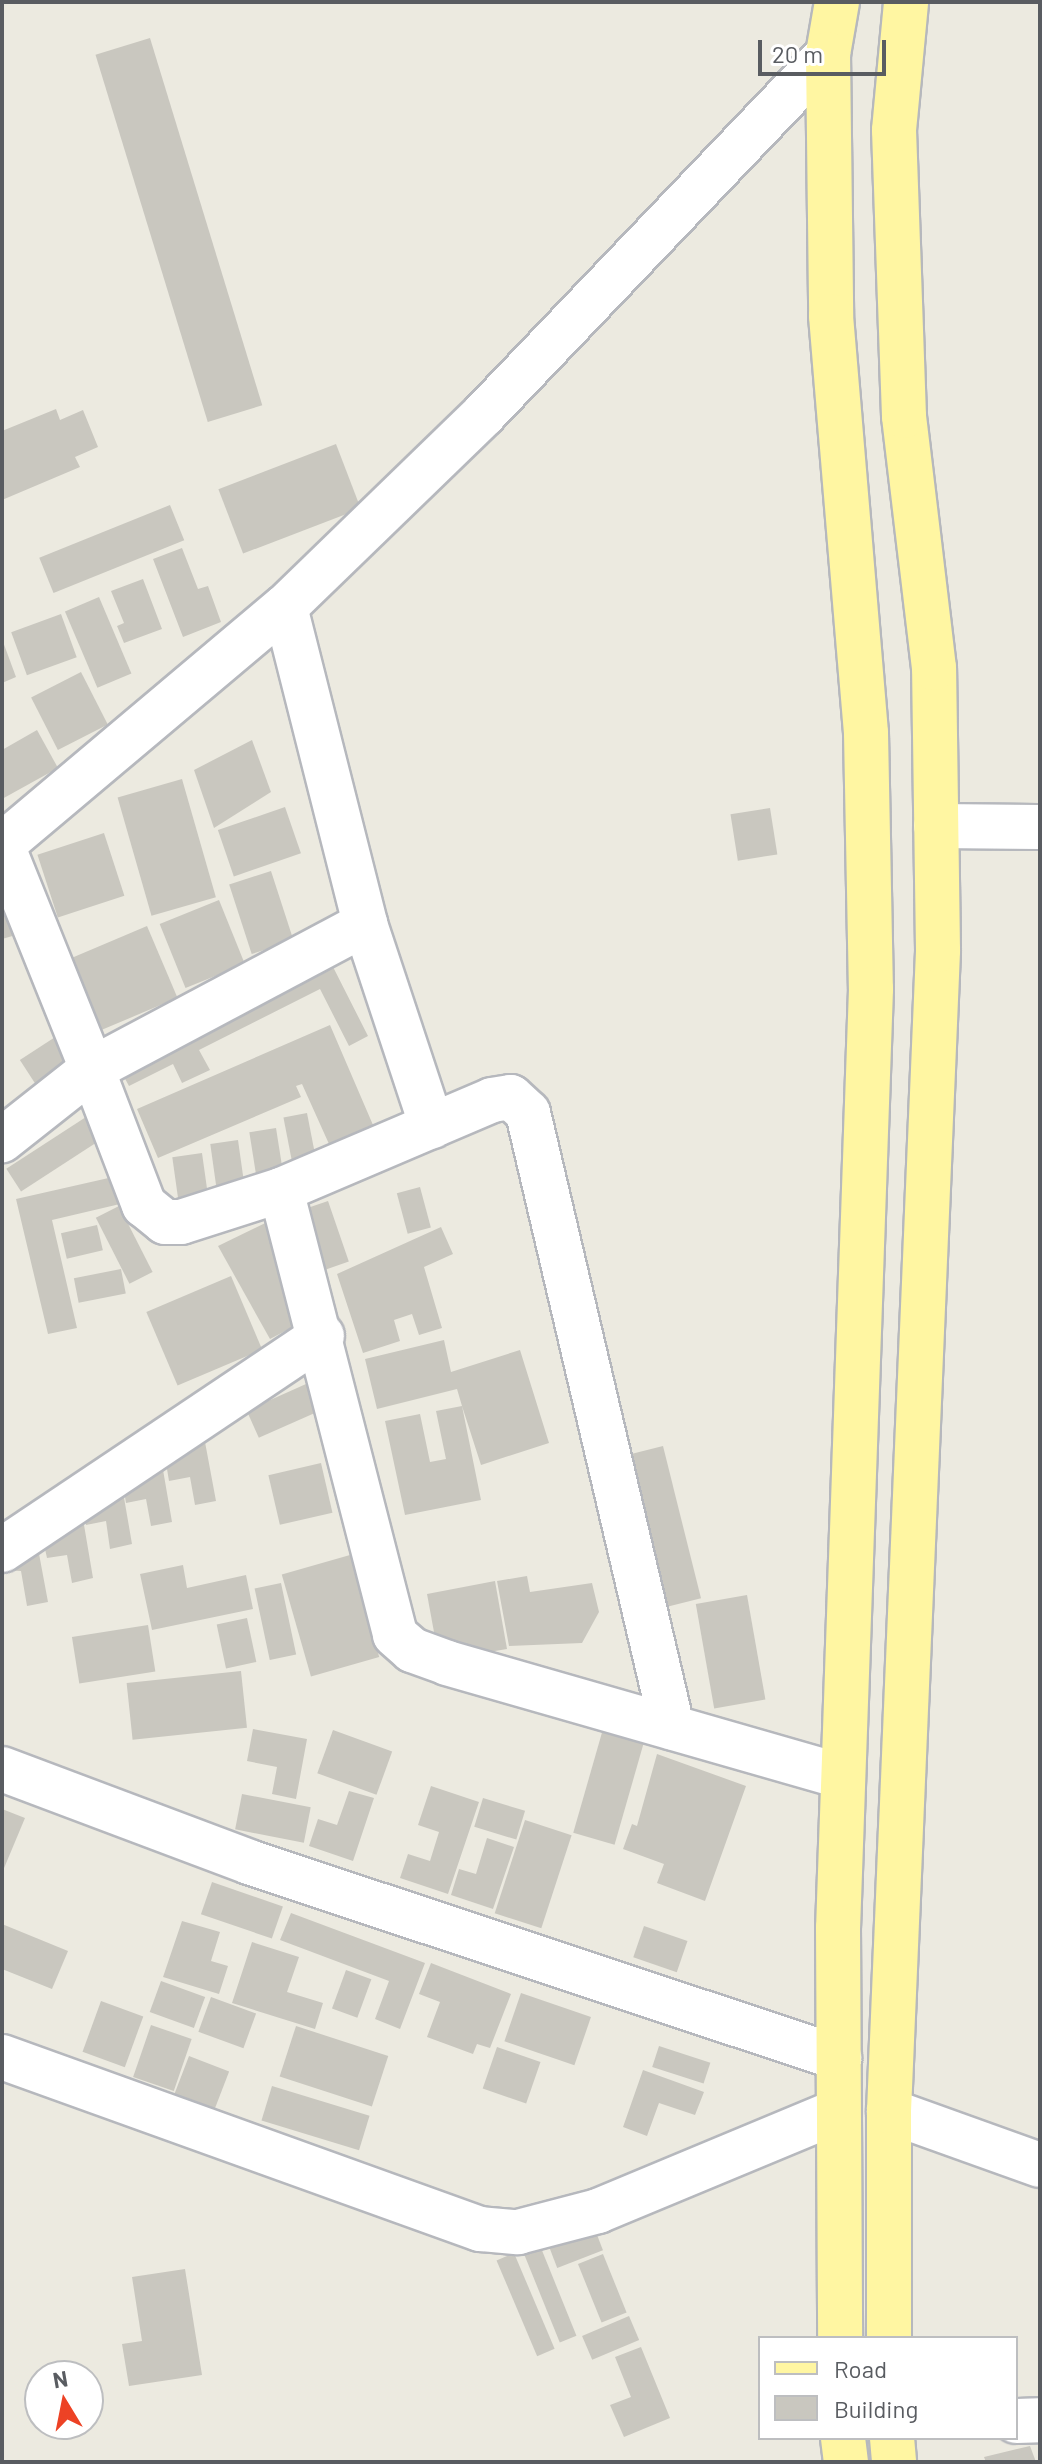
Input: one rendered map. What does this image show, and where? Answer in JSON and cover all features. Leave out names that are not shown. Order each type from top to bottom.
[{"type":"main road","points":[[837,2],[828,54],[831,316],[866,733],[871,989],[842,1776],[838,2111],[840,2336]]},
{"type":"main road","points":[[889,2336],[889,2111],[933,1126],[936,826],[934,668],[904,416],[901,337],[894,130],[906,2]]},
{"type":"main road","points":[[843,2440],[846,2462]]},
{"type":"main road","points":[[892,2440],[894,2462]]},
{"type":"street","points":[[672,1727],[528,1113],[511,1097],[432,1126],[281,1190],[181,1222],[153,1217],[2,845],[285,607],[484,414],[828,54]]},
{"type":"street","points":[[285,607],[365,924],[432,1126]]},
{"type":"street","points":[[936,826],[1040,827]]},
{"type":"street","points":[[2,1140],[92,1069],[365,924]]},
{"type":"street","points":[[281,1190],[322,1336],[395,1635],[412,1650],[447,1663],[842,1776]]},
{"type":"street","points":[[2,1550],[322,1336]]},
{"type":"street","points":[[2,1769],[249,1862],[839,2058]]},
{"type":"street","points":[[2,2057],[480,2229],[518,2232],[598,2211],[838,2111]]},
{"type":"street","points":[[889,2111],[1040,2165]]},
{"type":"street","points":[[1018,2421],[1040,2420]]},
{"type":"building","points":[[150,38],[262,405],[208,422],[95,55]]},
{"type":"building","points":[[56,409],[60,420],[83,410],[98,447],[75,457],[80,467],[2,500],[2,431]]},
{"type":"building","points":[[336,444],[361,508],[243,554],[218,489]]},
{"type":"building","points":[[170,505],[184,540],[54,593],[39,558]]},
{"type":"building","points":[[182,548],[198,589],[208,586],[221,622],[183,637],[153,559]]},
{"type":"building","points":[[143,579],[162,629],[124,643],[117,626],[124,623],[111,591]]},
{"type":"building","points":[[99,597],[131,673],[97,688],[65,611]]},
{"type":"building","points":[[61,614],[77,657],[27,675],[11,632]]},
{"type":"building","points":[[2,639],[16,677],[2,683]]},
{"type":"building","points":[[81,672],[108,725],[58,750],[31,697]]},
{"type":"building","points":[[37,730],[58,768],[2,799],[2,750]]},
{"type":"building","points":[[252,740],[271,792],[214,828],[194,770]]},
{"type":"building","points":[[182,779],[216,897],[151,916],[118,797]]},
{"type":"building","points":[[285,807],[301,853],[234,876],[218,830]]},
{"type":"building","points":[[770,808],[777,854],[738,861],[730,814]]},
{"type":"building","points":[[104,833],[124,896],[58,917],[37,855]]},
{"type":"building","points":[[271,871],[294,940],[252,954],[229,885]]},
{"type":"building","points":[[219,900],[245,964],[186,988],[160,924]]},
{"type":"building","points":[[7,903],[16,935],[2,939],[2,905]]},
{"type":"building","points":[[147,926],[177,998],[102,1030],[72,958]]},
{"type":"building","points":[[329,959],[368,1036],[349,1046],[320,989],[199,1050],[210,1070],[182,1083],[173,1064],[129,1086],[118,1066]]},
{"type":"building","points":[[330,1025],[373,1125],[329,1144],[302,1084],[296,1086],[301,1097],[158,1158],[137,1109]]},
{"type":"building","points":[[66,1030],[88,1064],[42,1094],[20,1060]]},
{"type":"building","points":[[307,1113],[315,1155],[292,1160],[283,1118]]},
{"type":"building","points":[[86,1117],[101,1140],[21,1191],[6,1169]]},
{"type":"building","points":[[276,1128],[283,1174],[257,1179],[249,1132]]},
{"type":"building","points":[[238,1140],[244,1182],[216,1185],[210,1144]]},
{"type":"building","points":[[202,1153],[208,1198],[179,1202],[172,1157]]},
{"type":"building","points":[[113,1177],[120,1204],[52,1220],[77,1328],[48,1334],[16,1199]]},
{"type":"building","points":[[420,1187],[431,1228],[408,1234],[397,1193]]},
{"type":"building","points":[[328,1201],[349,1262],[322,1271],[302,1210]]},
{"type":"building","points":[[119,1206],[153,1272],[129,1284],[96,1218]]},
{"type":"building","points":[[284,1214],[308,1319],[270,1339],[218,1246]]},
{"type":"building","points":[[97,1225],[103,1250],[67,1259],[61,1233]]},
{"type":"building","points":[[441,1227],[453,1254],[424,1267],[442,1328],[419,1335],[412,1314],[394,1320],[400,1341],[363,1353],[337,1274]]},
{"type":"building","points":[[121,1269],[126,1294],[79,1303],[74,1278]]},
{"type":"building","points":[[231,1276],[262,1350],[178,1386],[146,1312]]},
{"type":"building","points":[[444,1340],[451,1372],[520,1350],[549,1443],[481,1465],[457,1389],[377,1409],[365,1359]]},
{"type":"building","points":[[306,1384],[318,1411],[259,1438],[247,1410]]},
{"type":"building","points":[[462,1406],[481,1500],[405,1515],[385,1421],[420,1414],[430,1462],[446,1459],[436,1411]]},
{"type":"building","points":[[205,1442],[216,1501],[195,1505],[190,1477],[169,1481],[166,1463]]},
{"type":"building","points":[[663,1446],[701,1598],[657,1609],[619,1457]]},
{"type":"building","points":[[321,1463],[332,1513],[280,1525],[268,1475]]},
{"type":"building","points":[[162,1464],[172,1522],[151,1526],[146,1499],[126,1503],[123,1485]]},
{"type":"building","points":[[122,1486],[132,1544],[110,1549],[106,1521],[86,1525],[83,1507]]},
{"type":"building","points":[[83,1519],[93,1578],[72,1583],[67,1555],[47,1558],[43,1540]]},
{"type":"building","points":[[37,1543],[48,1602],[27,1606],[21,1571],[2,1570]]},
{"type":"building","points":[[350,1555],[379,1657],[311,1676],[282,1575]]},
{"type":"building","points":[[183,1565],[187,1588],[246,1575],[253,1609],[152,1630],[140,1574]]},
{"type":"building","points":[[527,1576],[530,1592],[592,1583],[599,1612],[582,1643],[509,1646],[497,1581]]},
{"type":"building","points":[[495,1581],[507,1649],[483,1653],[436,1643],[427,1594]]},
{"type":"building","points":[[281,1583],[296,1654],[270,1660],[255,1589]]},
{"type":"building","points":[[747,1595],[765,1699],[714,1708],[696,1604]]},
{"type":"building","points":[[247,1618],[256,1662],[226,1668],[217,1624]]},
{"type":"building","points":[[148,1625],[155,1671],[79,1683],[72,1637]]},
{"type":"building","points":[[241,1671],[247,1728],[133,1740],[127,1683]]},
{"type":"building","points":[[253,1729],[307,1739],[296,1799],[272,1794],[277,1767],[247,1761]]},
{"type":"building","points":[[603,1729],[644,1741],[615,1845],[573,1833]]},
{"type":"building","points":[[333,1730],[392,1752],[376,1795],[317,1773]]},
{"type":"building","points":[[657,1754],[746,1786],[705,1901],[657,1883],[664,1864],[623,1849],[632,1824],[637,1826]]},
{"type":"building","points":[[431,1786],[479,1802],[448,1894],[400,1878],[408,1854],[430,1861],[439,1832],[418,1825]]},
{"type":"building","points":[[349,1791],[374,1798],[353,1861],[309,1846],[318,1819],[337,1825]]},
{"type":"building","points":[[242,1794],[311,1807],[304,1843],[235,1829]]},
{"type":"building","points":[[483,1798],[525,1811],[516,1840],[474,1827]]},
{"type":"building","points":[[2,1809],[25,1818],[2,1873]]},
{"type":"building","points":[[525,1820],[572,1835],[541,1928],[495,1913]]},
{"type":"building","points":[[487,1838],[514,1847],[493,1909],[451,1895],[459,1869],[476,1874]]},
{"type":"building","points":[[212,1882],[283,1906],[272,1939],[201,1914]]},
{"type":"building","points":[[291,1913],[425,1963],[400,2029],[375,2019],[389,1981],[280,1940]]},
{"type":"building","points":[[182,1921],[220,1932],[211,1961],[228,1966],[219,1994],[163,1977]]},
{"type":"building","points":[[2,1924],[68,1951],[52,1989],[2,1969]]},
{"type":"building","points":[[644,1926],[687,1941],[677,1972],[633,1957]]},
{"type":"building","points":[[252,1942],[299,1957],[287,1992],[323,2003],[315,2029],[232,2003]]},
{"type":"building","points":[[431,1963],[511,1994],[490,2048],[477,2044],[473,2054],[427,2037],[440,2002],[419,1994]]},
{"type":"building","points":[[346,1970],[371,1979],[357,2018],[332,2009]]},
{"type":"building","points":[[161,1981],[205,1997],[194,2028],[150,2012]]},
{"type":"building","points":[[521,1993],[591,2017],[574,2065],[504,2041]]},
{"type":"building","points":[[211,1997],[256,2013],[243,2048],[198,2032]]},
{"type":"building","points":[[101,2001],[143,2016],[125,2067],[83,2052]]},
{"type":"building","points":[[151,2025],[192,2039],[174,2091],[133,2077]]},
{"type":"building","points":[[296,2026],[388,2056],[372,2106],[280,2076]]},
{"type":"building","points":[[659,2046],[710,2063],[704,2084],[652,2067]]},
{"type":"building","points":[[497,2047],[540,2062],[526,2104],[483,2089]]},
{"type":"building","points":[[189,2056],[229,2071],[214,2112],[174,2096]]},
{"type":"building","points":[[643,2070],[704,2092],[695,2115],[659,2103],[647,2136],[623,2127]]},
{"type":"building","points":[[272,2086],[370,2116],[359,2150],[261,2120]]},
{"type":"building","points":[[594,2227],[603,2250],[557,2268],[548,2245]]},
{"type":"building","points":[[539,2243],[576,2336],[560,2342],[522,2250]]},
{"type":"building","points":[[514,2253],[555,2349],[537,2356],[497,2260]]},
{"type":"building","points":[[603,2254],[627,2312],[602,2323],[578,2264]]},
{"type":"building","points":[[185,2269],[202,2375],[129,2386],[122,2344],[142,2341],[132,2277]]},
{"type":"building","points":[[629,2316],[639,2340],[592,2360],[582,2336]]},
{"type":"building","points":[[641,2347],[670,2418],[624,2437],[610,2405],[631,2397],[615,2357]]},
{"type":"building","points":[[1030,2446],[1036,2462],[986,2462],[984,2457]]}]
